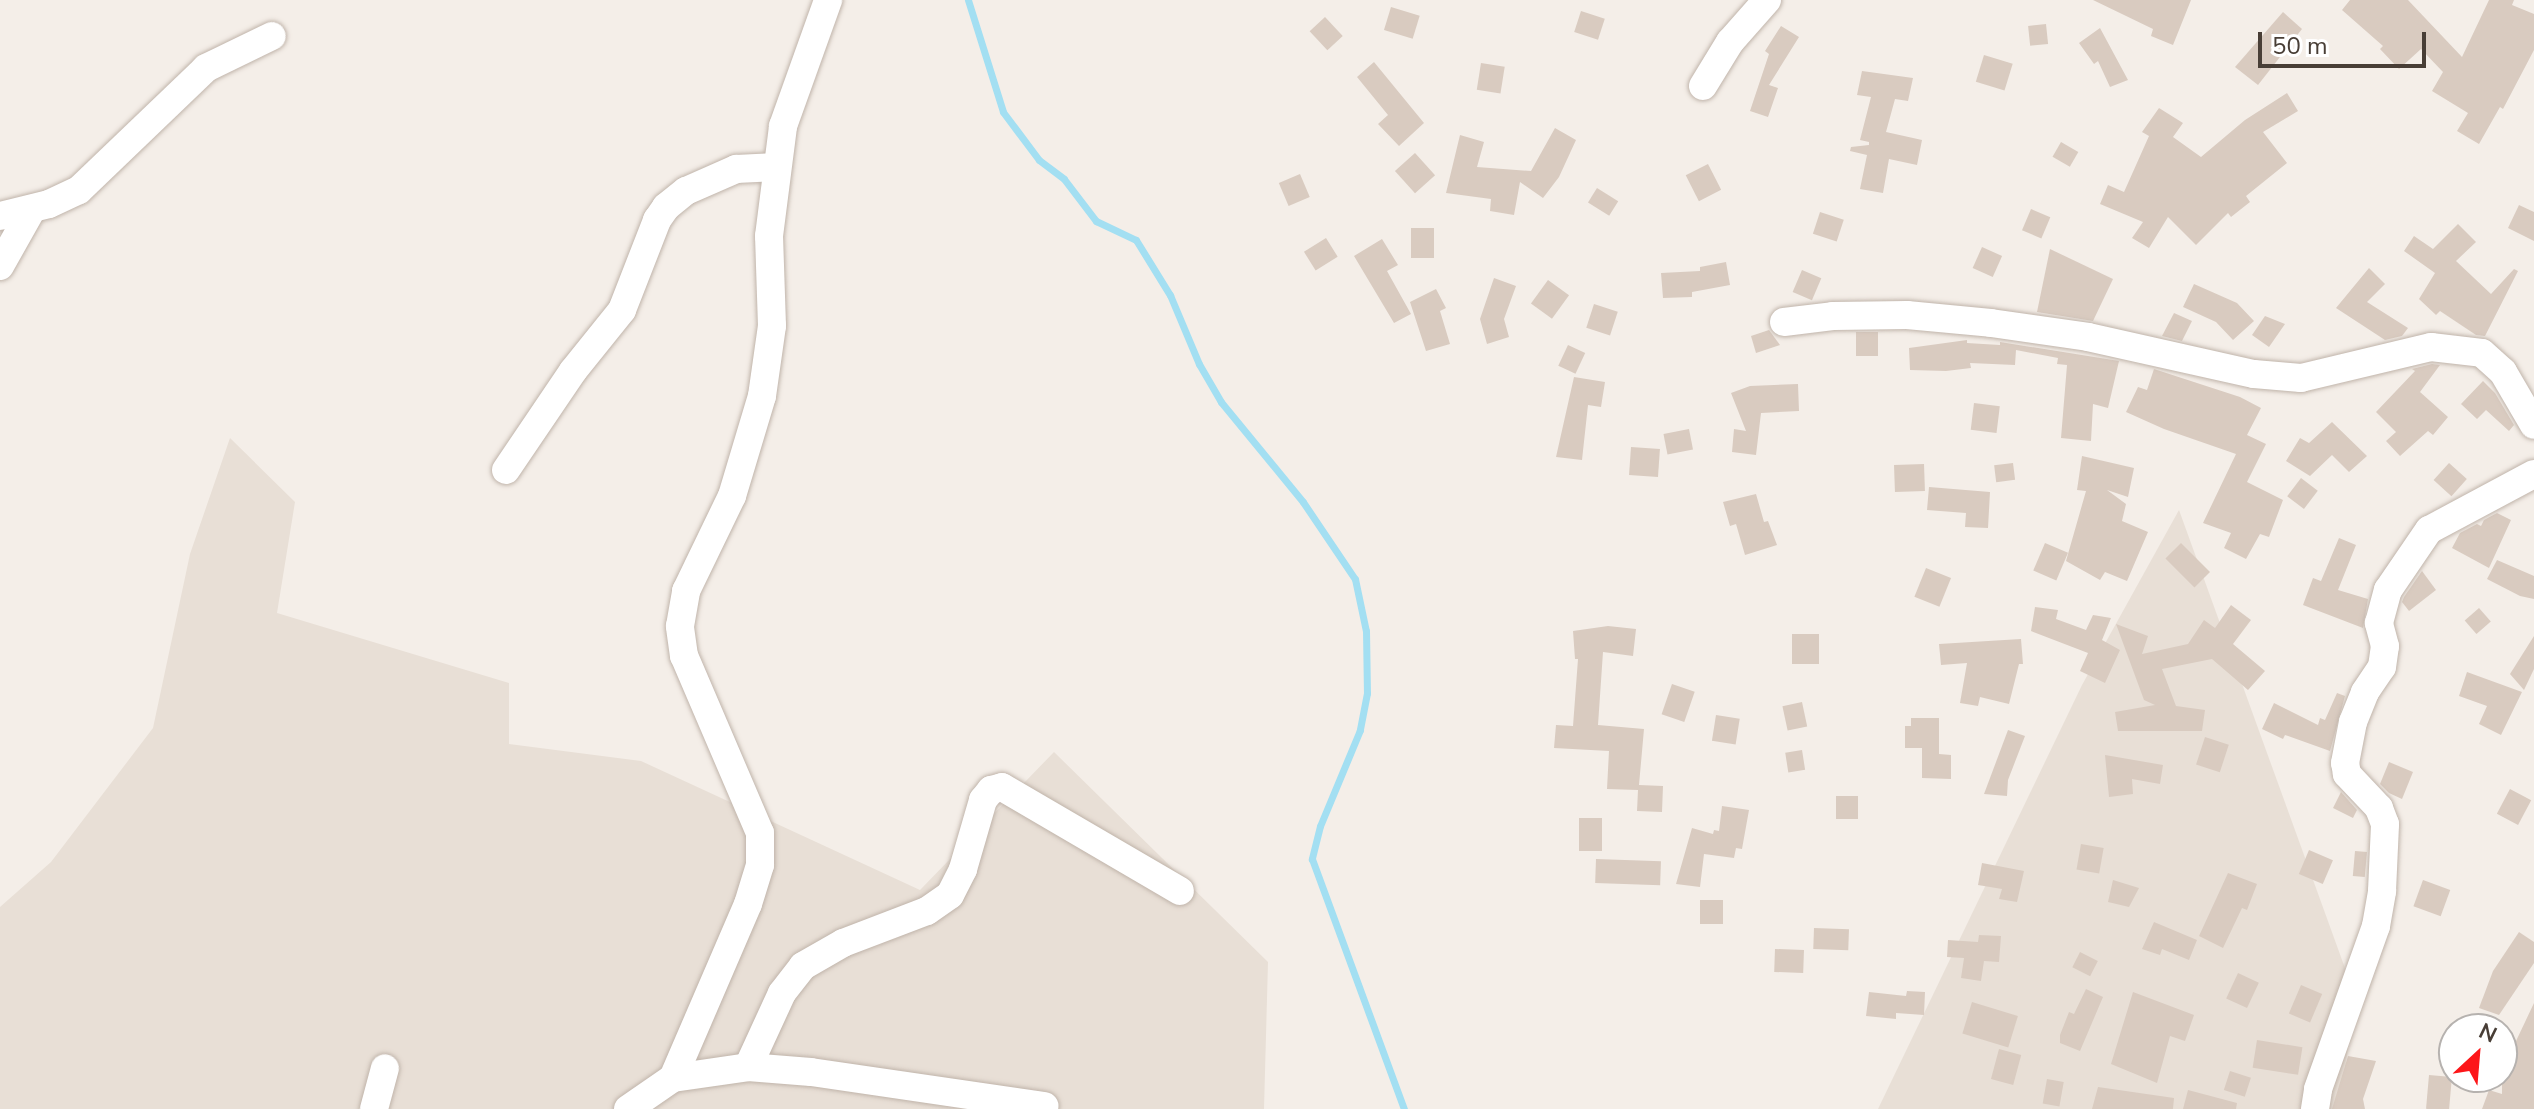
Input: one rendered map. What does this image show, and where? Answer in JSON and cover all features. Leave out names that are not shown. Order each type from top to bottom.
[{"type":"street","points":[[673,1078],[748,904],[760,865],[760,833],[684,656],[680,626],[686,591],[732,496],[762,396],[772,326],[769,236],[783,126],[828,0]]},
{"type":"street","points":[[1703,86],[1730,42],[1767,0]]},
{"type":"street","points":[[0,216],[32,209],[79,190],[206,68],[272,36]]},
{"type":"street","points":[[506,470],[573,371],[622,310],[657,220],[666,207],[686,191],[736,169],[777,167]]},
{"type":"street","points":[[0,266],[32,209]]},
{"type":"street","points":[[1784,322],[1833,316],[1907,315],[1991,323],[2103,340],[2254,374],[2301,378],[2431,347],[2482,353],[2503,372],[2534,425]]},
{"type":"street","points":[[2315,1109],[2318,1089],[2376,926],[2382,891],[2385,824],[2379,808],[2347,774],[2345,763],[2353,722],[2365,692],[2382,667],[2385,646],[2379,623],[2388,590],[2429,530],[2534,474]]},
{"type":"street","points":[[748,1067],[782,993],[803,966],[843,943],[927,911],[950,895],[963,869],[983,800],[991,790],[1002,787],[1180,891]]},
{"type":"street","points":[[628,1109],[673,1078],[748,1067],[811,1072],[1045,1106]]},
{"type":"street","points":[[374,1109],[385,1068]]},
{"type":"shaded area","points":[[230,438],[295,502],[277,613],[509,683],[509,744],[641,761],[920,890],[1054,752],[1268,962],[1264,1109],[0,1109],[0,907],[51,862],[153,728],[190,554]]},
{"type":"shaded area","points":[[2179,510],[2354,993],[2341,1109],[1878,1109],[2082,685]]},
{"type":"building","points":[[2093,0],[2191,0],[2173,45],[2151,36],[2153,29]]},
{"type":"building","points":[[2350,0],[2408,0],[2462,57],[2489,0],[2514,0],[2512,5],[2534,14],[2534,50],[2503,109],[2500,107],[2479,144],[2457,131],[2468,113],[2432,91],[2443,72],[2421,49],[2399,69],[2380,49],[2383,46],[2342,10]]},
{"type":"building","points":[[1391,7],[1420,16],[1413,39],[1384,30]]},
{"type":"building","points":[[1581,11],[1605,19],[1598,40],[1574,32]]},
{"type":"building","points":[[2283,12],[2302,29],[2258,85],[2235,67]]},
{"type":"building","points":[[1325,17],[1343,36],[1327,50],[1310,31]]},
{"type":"building","points":[[2046,24],[2048,44],[2030,46],[2028,26]]},
{"type":"building","points":[[1781,26],[1799,37],[1769,85],[1778,88],[1768,117],[1750,111],[1769,54],[1765,51]]},
{"type":"building","points":[[2100,28],[2128,80],[2110,87],[2098,61],[2094,64],[2079,43]]},
{"type":"building","points":[[1984,55],[2013,64],[2005,91],[1976,82]]},
{"type":"building","points":[[1374,62],[1424,123],[1399,146],[1378,124],[1388,115],[1357,77]]},
{"type":"building","points":[[1481,63],[1505,67],[1500,93],[1477,90]]},
{"type":"building","points":[[1862,71],[1913,78],[1908,101],[1895,99],[1886,132],[1922,140],[1917,165],[1889,159],[1883,193],[1860,189],[1867,155],[1850,151],[1851,147],[1869,145],[1869,142],[1860,140],[1871,97],[1857,95]]},
{"type":"building","points":[[2287,93],[2298,111],[2263,132],[2287,163],[2246,196],[2250,202],[2231,217],[2228,213],[2196,245],[2168,217],[2149,248],[2132,238],[2143,222],[2100,204],[2108,185],[2124,192],[2149,136],[2142,132],[2159,108],[2183,123],[2173,137],[2201,157],[2245,120]]},
{"type":"building","points":[[1555,128],[1576,140],[1559,177],[1543,198],[1520,182],[1514,215],[1490,211],[1491,199],[1446,193],[1460,135],[1484,142],[1477,167],[1531,171]]},
{"type":"building","points":[[2061,142],[2078,152],[2070,167],[2052,157]]},
{"type":"building","points":[[1415,153],[1435,175],[1415,193],[1395,171]]},
{"type":"building","points":[[1708,164],[1721,190],[1699,201],[1686,175]]},
{"type":"building","points":[[1300,174],[1310,197],[1289,206],[1279,183]]},
{"type":"building","points":[[1597,188],[1618,201],[1609,216],[1588,202]]},
{"type":"building","points":[[2519,205],[2534,212],[2534,241],[2508,228]]},
{"type":"building","points":[[2031,209],[2050,217],[2041,238],[2022,230]]},
{"type":"building","points":[[1820,212],[1844,220],[1837,242],[1813,234]]},
{"type":"building","points":[[2458,224],[2476,242],[2456,261],[2491,294],[2514,269],[2518,271],[2485,336],[2476,335],[2440,311],[2436,315],[2419,299],[2435,273],[2404,251],[2414,236],[2433,249]]},
{"type":"building","points":[[1411,228],[1434,228],[1434,258],[1411,258]]},
{"type":"building","points":[[1326,238],[1338,257],[1316,270],[1304,252]]},
{"type":"building","points":[[1382,239],[1398,265],[1387,271],[1411,314],[1394,323],[1354,256]]},
{"type":"building","points":[[1982,247],[2002,256],[1993,277],[1973,268]]},
{"type":"building","points":[[2050,249],[2113,279],[2093,321],[2037,312]]},
{"type":"building","points":[[1726,262],[1730,285],[1692,292],[1692,297],[1663,298],[1661,273],[1700,271],[1700,267]]},
{"type":"building","points":[[2369,268],[2385,284],[2367,302],[2408,328],[2402,336],[2385,340],[2336,308]]},
{"type":"building","points":[[1802,270],[1821,278],[1812,300],[1793,292]]},
{"type":"building","points":[[1494,278],[1516,286],[1504,319],[1509,337],[1487,344],[1480,319]]},
{"type":"building","points":[[1548,280],[1569,295],[1552,319],[1531,303]]},
{"type":"building","points":[[2194,284],[2237,303],[2254,321],[2233,340],[2216,322],[2183,307]]},
{"type":"building","points":[[1436,289],[1446,308],[1440,311],[1450,344],[1426,351],[1410,302]]},
{"type":"building","points":[[1594,304],[1618,312],[1610,336],[1586,328]]},
{"type":"building","points":[[2174,313],[2192,321],[2182,341],[2162,336]]},
{"type":"building","points":[[2265,316],[2285,324],[2269,347],[2252,335]]},
{"type":"building","points":[[1769,330],[1780,345],[1756,353],[1751,336]]},
{"type":"building","points":[[1856,332],[1878,332],[1878,356],[1856,356]]},
{"type":"building","points":[[1967,340],[1967,343],[2000,345],[2000,342],[2119,361],[2108,408],[2093,404],[2091,441],[2061,438],[2067,365],[2057,364],[2058,358],[2016,350],[2015,365],[1970,363],[1971,368],[1946,371],[1910,370],[1909,348]]},
{"type":"building","points":[[1568,345],[1585,353],[1575,374],[1558,366]]},
{"type":"building","points":[[2440,365],[2420,392],[2448,417],[2433,435],[2428,431],[2400,456],[2386,441],[2396,432],[2376,412],[2415,371],[2412,369]]},
{"type":"building","points":[[2154,369],[2240,397],[2261,408],[2247,435],[2266,444],[2247,482],[2283,500],[2269,537],[2260,534],[2246,559],[2224,548],[2231,533],[2203,523],[2236,454],[2126,412],[2138,387],[2147,390]]},
{"type":"building","points":[[1574,377],[1605,382],[1601,407],[1588,405],[1582,460],[1556,457]]},
{"type":"building","points":[[2483,381],[2495,393],[2514,425],[2509,431],[2486,410],[2477,419],[2461,404]]},
{"type":"building","points":[[1798,384],[1799,411],[1761,413],[1756,455],[1732,452],[1734,429],[1746,431],[1731,393],[1750,386]]},
{"type":"building","points":[[1974,403],[2000,406],[1997,433],[1971,430]]},
{"type":"building","points":[[2332,422],[2367,456],[2349,472],[2332,455],[2310,476],[2286,461],[2300,438],[2309,443]]},
{"type":"building","points":[[1689,429],[1693,450],[1667,455],[1663,434]]},
{"type":"building","points":[[1631,447],[1660,449],[1658,477],[1629,475]]},
{"type":"building","points":[[2082,456],[2134,468],[2128,497],[2107,490],[2126,504],[2122,521],[2148,532],[2127,581],[2105,572],[2100,580],[2066,561],[2086,491],[2077,490]]},
{"type":"building","points":[[2013,463],[2015,480],[1996,482],[1994,465]]},
{"type":"building","points":[[2449,463],[2467,479],[2451,496],[2434,480]]},
{"type":"building","points":[[1924,464],[1925,491],[1895,492],[1894,465]]},
{"type":"building","points":[[2301,478],[2318,491],[2304,509],[2287,496]]},
{"type":"building","points":[[1929,487],[1990,492],[1988,528],[1965,527],[1966,513],[1927,510]]},
{"type":"building","points":[[1756,494],[1764,522],[1768,521],[1777,545],[1745,555],[1736,524],[1730,526],[1723,502]]},
{"type":"building","points":[[2497,513],[2511,520],[2489,568],[2452,548],[2460,533],[2477,524],[2481,526],[2484,520]]},
{"type":"building","points":[[2339,538],[2356,545],[2338,590],[2368,599],[2363,628],[2303,605],[2313,578],[2321,581]]},
{"type":"building","points":[[2045,543],[2068,553],[2056,580],[2033,571]]},
{"type":"building","points":[[2181,543],[2210,572],[2194,588],[2165,559]]},
{"type":"building","points":[[2497,560],[2534,576],[2534,599],[2520,596],[2487,579]]},
{"type":"building","points":[[1926,568],[1951,578],[1939,607],[1914,597]]},
{"type":"building","points":[[2422,571],[2436,590],[2409,611],[2402,602]]},
{"type":"building","points":[[2231,605],[2251,620],[2233,644],[2265,671],[2248,690],[2212,659],[2162,669],[2176,706],[2205,710],[2202,731],[2118,731],[2115,712],[2155,705],[2144,700],[2116,624],[2148,636],[2142,654],[2188,644],[2204,620],[2215,628]]},
{"type":"building","points":[[2035,607],[2058,610],[2056,619],[2086,630],[2093,615],[2111,618],[2102,640],[2120,650],[2105,683],[2080,671],[2088,653],[2031,631]]},
{"type":"building","points":[[2479,608],[2491,622],[2476,634],[2465,620]]},
{"type":"building","points":[[1608,626],[1636,629],[1633,656],[1603,652],[1598,725],[1644,729],[1639,785],[1663,786],[1662,812],[1637,811],[1638,790],[1607,789],[1609,751],[1554,748],[1556,725],[1573,726],[1578,659],[1575,659],[1573,631]]},
{"type":"building","points":[[1792,634],[1819,634],[1819,664],[1792,664]]},
{"type":"building","points":[[2534,636],[2534,669],[2524,690],[2510,674]]},
{"type":"building","points":[[2021,639],[2023,664],[2019,664],[2009,704],[1980,697],[1978,706],[1960,703],[1967,663],[1941,665],[1939,644]]},
{"type":"building","points":[[2467,672],[2522,692],[2501,735],[2479,724],[2487,706],[2459,696]]},
{"type":"building","points":[[1672,684],[1695,692],[1684,722],[1662,714]]},
{"type":"building","points":[[2337,693],[2345,696],[2330,751],[2285,735],[2283,739],[2262,729],[2274,703],[2318,725],[2320,718],[2325,720]]},
{"type":"building","points":[[1802,702],[1807,726],[1788,731],[1782,706]]},
{"type":"building","points":[[1716,715],[1740,719],[1736,744],[1712,741]]},
{"type":"building","points":[[1911,718],[1939,718],[1939,754],[1951,755],[1951,779],[1922,778],[1922,748],[1905,748],[1905,726],[1911,726]]},
{"type":"building","points":[[2008,730],[2025,736],[2008,780],[2007,796],[1984,794]]},
{"type":"building","points":[[2205,737],[2229,745],[2220,772],[2196,765]]},
{"type":"building","points":[[1802,750],[1805,770],[1788,772],[1785,753]]},
{"type":"building","points":[[2105,755],[2163,765],[2160,784],[2132,779],[2133,794],[2109,797]]},
{"type":"building","points":[[2389,762],[2413,772],[2402,799],[2380,784]]},
{"type":"building","points":[[2510,789],[2531,800],[2518,825],[2497,814]]},
{"type":"building","points":[[2341,792],[2357,810],[2353,818],[2333,808]]},
{"type":"building","points":[[1836,796],[1858,796],[1858,819],[1836,819]]},
{"type":"building","points":[[1722,806],[1749,810],[1742,849],[1736,848],[1734,858],[1704,854],[1700,887],[1676,884],[1692,828],[1713,834],[1714,830],[1719,831]]},
{"type":"building","points":[[1579,818],[1602,818],[1602,851],[1579,851]]},
{"type":"building","points":[[2081,844],[2104,848],[2099,874],[2076,870]]},
{"type":"building","points":[[2309,850],[2333,860],[2323,884],[2299,874]]},
{"type":"building","points":[[2355,851],[2367,852],[2365,877],[2353,876]]},
{"type":"building","points":[[1596,859],[1661,861],[1660,885],[1595,883]]},
{"type":"building","points":[[1982,863],[2024,871],[2017,902],[1999,899],[2002,889],[1978,885]]},
{"type":"building","points":[[2228,873],[2257,884],[2247,910],[2242,908],[2223,948],[2199,936]]},
{"type":"building","points":[[2113,880],[2139,888],[2129,907],[2108,902]]},
{"type":"building","points":[[2423,880],[2450,890],[2441,916],[2413,906]]},
{"type":"building","points":[[1700,900],[1723,900],[1723,924],[1700,924]]},
{"type":"building","points":[[2154,922],[2197,940],[2189,960],[2162,949],[2160,955],[2142,949]]},
{"type":"building","points":[[1814,928],[1849,929],[1848,950],[1813,949]]},
{"type":"building","points":[[2519,932],[2534,942],[2534,963],[2500,1013],[2479,1008],[2493,971]]},
{"type":"building","points":[[1979,935],[2001,936],[1999,962],[1984,961],[1981,981],[1961,978],[1964,958],[1947,957],[1948,940],[1978,942]]},
{"type":"building","points":[[1775,949],[1804,950],[1803,973],[1774,972]]},
{"type":"building","points":[[2080,952],[2098,961],[2090,976],[2072,967]]},
{"type":"building","points":[[2238,973],[2259,983],[2247,1008],[2226,998]]},
{"type":"building","points":[[2301,985],[2322,994],[2310,1023],[2289,1014]]},
{"type":"building","points":[[2086,989],[2103,997],[2080,1051],[2060,1043],[2060,1035],[2069,1012],[2074,1014]]},
{"type":"building","points":[[1907,991],[1925,992],[1924,1015],[1896,1013],[1896,1019],[1866,1016],[1869,992],[1906,996]]},
{"type":"building","points":[[2133,992],[2194,1015],[2185,1041],[2170,1036],[2157,1083],[2111,1064]]},
{"type":"building","points":[[1972,1002],[2018,1016],[2008,1048],[1962,1034]]},
{"type":"building","points":[[2534,1003],[2534,1109],[2482,1109],[2488,1093],[2518,1093],[2518,1037]]},
{"type":"building","points":[[2257,1040],[2302,1047],[2298,1075],[2253,1068]]},
{"type":"building","points":[[1999,1049],[2021,1055],[2013,1085],[1991,1079]]},
{"type":"building","points":[[2348,1056],[2376,1061],[2363,1099],[2365,1109],[2332,1109]]},
{"type":"building","points":[[2230,1071],[2251,1078],[2245,1097],[2224,1090]]},
{"type":"building","points":[[2429,1075],[2438,1076],[2438,1093],[2451,1093],[2449,1109],[2426,1109]]},
{"type":"building","points":[[2047,1079],[2064,1082],[2059,1107],[2043,1104]]},
{"type":"building","points":[[2098,1087],[2174,1098],[2173,1109],[2092,1109]]},
{"type":"building","points":[[2188,1090],[2237,1103],[2236,1109],[2183,1109]]},
{"type":"waterway","points":[[968,0],[1003,112],[1039,160],[1064,179],[1096,221],[1136,240],[1170,295],[1199,364],[1221,402],[1303,502],[1355,579],[1366,631],[1367,693],[1360,730],[1320,826],[1312,859],[1404,1109]]}]
